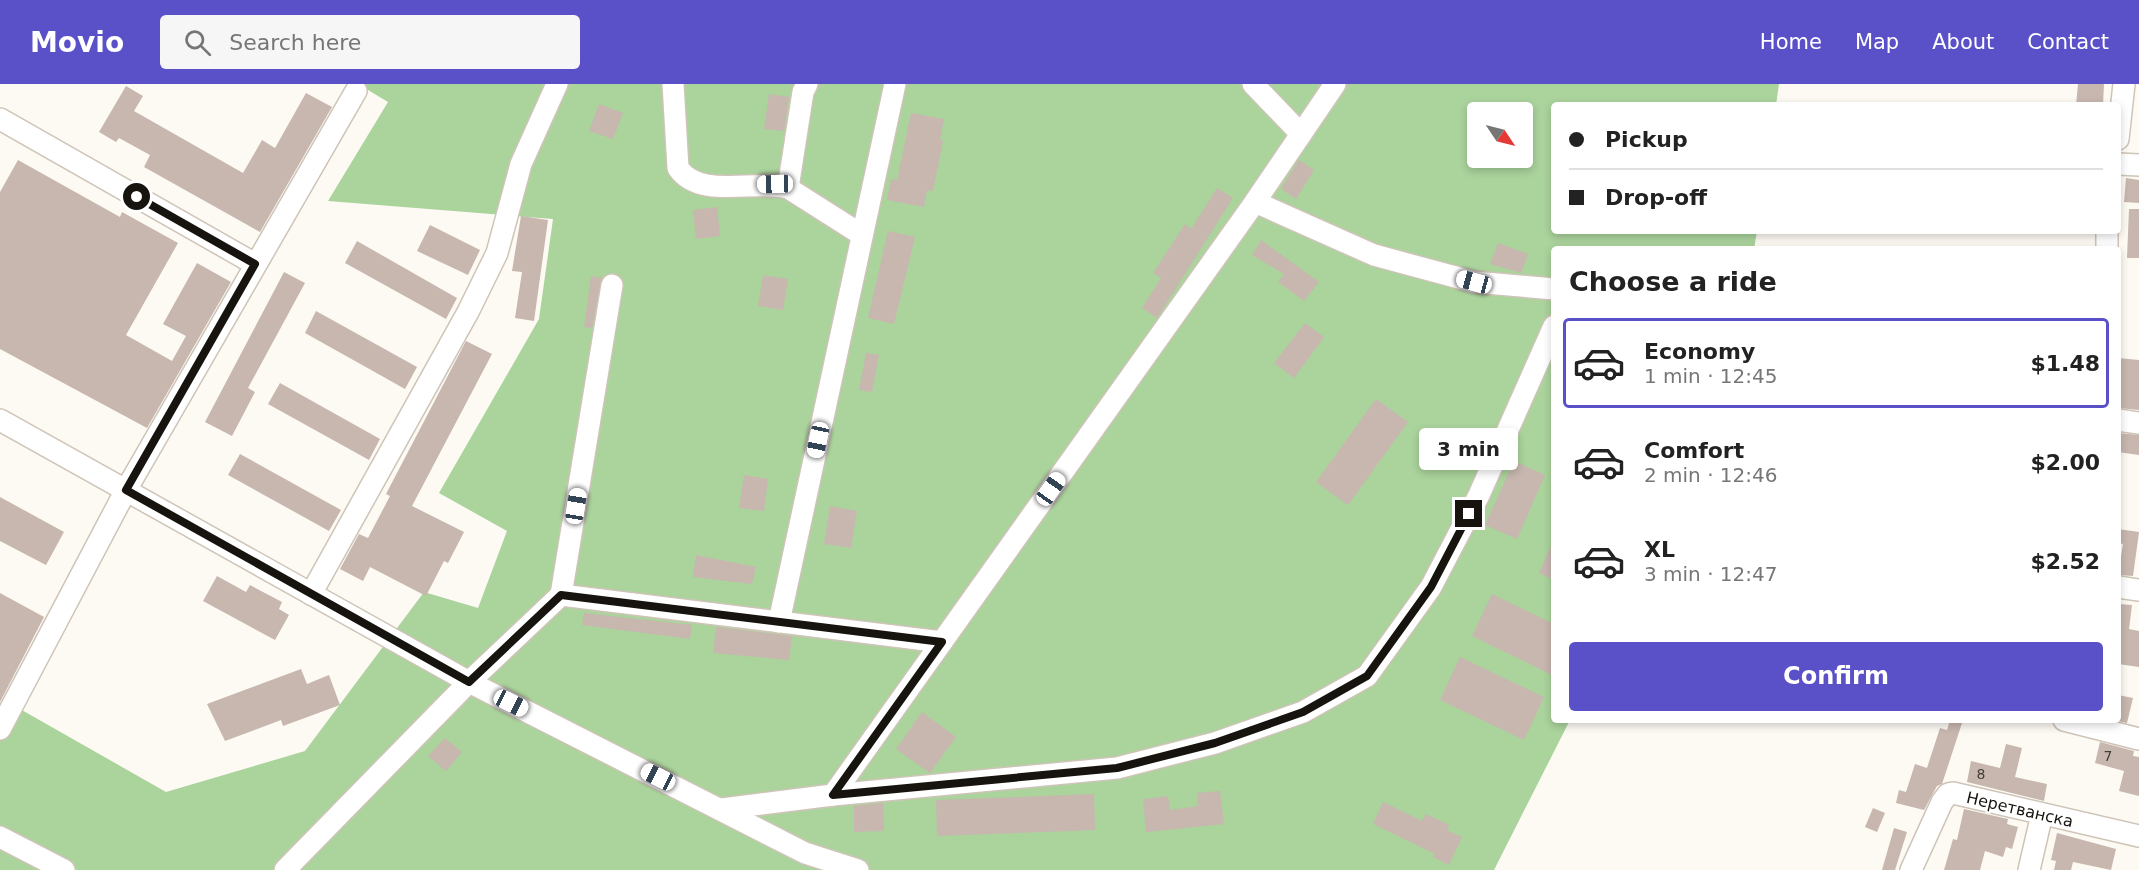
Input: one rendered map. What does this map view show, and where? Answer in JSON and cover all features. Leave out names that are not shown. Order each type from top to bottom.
[{"type":"street","points":[[311,594],[462,322],[497,253],[521,164],[557,84]]},
{"type":"street","points":[[673,84],[678,168],[683,175],[695,183],[709,185],[775,184],[788,188],[862,235]]},
{"type":"street","points":[[788,188],[803,92],[807,84]]},
{"type":"street","points":[[779,622],[895,84]]},
{"type":"street","points":[[1253,84],[1301,134]]},
{"type":"street","points":[[833,795],[1256,202],[1335,84]]},
{"type":"street","points":[[2121,112],[2124,84]]},
{"type":"street","points":[[0,729],[126,490],[356,91]]},
{"type":"street","points":[[0,119],[255,264]]},
{"type":"street","points":[[2121,164],[2139,165]]},
{"type":"street","points":[[1256,202],[1374,255],[1474,282],[1551,289]]},
{"type":"street","points":[[285,870],[469,682],[561,595],[612,285]]},
{"type":"street","points":[[722,809],[833,795],[1117,768],[1215,743],[1303,712],[1367,676],[1431,587],[1479,495],[1551,333]]},
{"type":"street","points":[[0,420],[469,682],[805,853],[858,870]]},
{"type":"street","points":[[2121,420],[2139,423]]},
{"type":"street","points":[[2121,587],[2139,590]]},
{"type":"street","points":[[561,595],[942,642]]},
{"type":"street","points":[[2076,723],[2139,739]]},
{"type":"street","name":"Неретванска","points":[[1911,870],[1948,794],[2139,836]]},
{"type":"street","points":[[2029,870],[2042,814]]},
{"type":"street","points":[[0,837],[64,870]]},
{"type":"green space","points":[[358,84],[1779,84],[1776,102],[1551,102],[1551,234],[1756,234],[1754,246],[1551,246],[1551,723],[1568,723],[1494,870],[0,870],[0,729],[13,705],[166,792],[305,751],[424,592],[478,608],[507,531],[439,493],[539,319],[553,219],[328,201],[388,102]]},
{"type":"building","points":[[2078,84],[2104,84],[2103,102],[2076,102]]},
{"type":"building","points":[[126,86],[143,96],[134,111],[243,173],[262,140],[275,148],[306,93],[332,107],[260,232],[144,167],[150,155],[119,138],[116,142],[99,132]]},
{"type":"building","points":[[769,94],[789,97],[784,131],[764,129]]},
{"type":"building","points":[[599,104],[623,113],[613,139],[589,131]]},
{"type":"building","points":[[911,113],[944,119],[940,140],[943,141],[933,191],[927,190],[924,207],[887,200],[891,179],[897,180]]},
{"type":"building","points":[[18,160],[120,217],[122,212],[178,243],[126,335],[172,361],[186,336],[163,324],[197,263],[231,282],[147,428],[0,349],[0,192]]},
{"type":"building","points":[[1299,160],[1314,170],[1296,199],[1281,189]]},
{"type":"building","points":[[2126,178],[2139,180],[2139,203],[2124,202]]},
{"type":"building","points":[[1217,188],[1233,198],[1157,318],[1142,308],[1161,278],[1153,273],[1185,224],[1191,229]]},
{"type":"building","points":[[717,207],[720,236],[696,239],[693,210]]},
{"type":"building","points":[[2129,209],[2139,209],[2139,258],[2127,258]]},
{"type":"building","points":[[521,216],[548,220],[534,321],[515,318],[522,272],[512,271]]},
{"type":"building","points":[[430,225],[480,250],[468,275],[417,251]]},
{"type":"building","points":[[888,231],[915,237],[894,324],[868,318]]},
{"type":"building","points":[[1261,240],[1319,282],[1304,301],[1278,282],[1284,274],[1252,255]]},
{"type":"building","points":[[357,241],[457,298],[446,319],[345,263]]},
{"type":"building","points":[[1498,243],[1528,254],[1521,273],[1490,264]]},
{"type":"building","points":[[284,272],[305,283],[248,388],[255,392],[232,436],[205,422]]},
{"type":"building","points":[[763,275],[788,279],[783,310],[758,306]]},
{"type":"building","points":[[591,276],[602,278],[592,328],[584,327]]},
{"type":"building","points":[[316,311],[417,367],[405,389],[305,333]]},
{"type":"building","points":[[1305,323],[1324,337],[1294,378],[1274,363]]},
{"type":"building","points":[[466,341],[492,354],[412,506],[464,532],[448,563],[444,561],[426,596],[370,567],[363,581],[340,569],[359,534],[368,538],[390,496],[386,494]]},
{"type":"building","points":[[866,353],[879,355],[872,392],[859,390]]},
{"type":"building","points":[[2121,358],[2139,360],[2139,410],[2121,408]]},
{"type":"building","points":[[280,383],[380,439],[369,460],[268,404]]},
{"type":"building","points":[[1376,399],[1408,422],[1348,505],[1316,482]]},
{"type":"building","points":[[2121,433],[2139,435],[2139,455],[2121,452]]},
{"type":"building","points":[[240,454],[341,510],[329,531],[228,475]]},
{"type":"building","points":[[1514,461],[1545,475],[1517,539],[1485,525]]},
{"type":"building","points":[[744,475],[768,479],[764,511],[739,508]]},
{"type":"building","points":[[0,497],[64,532],[46,565],[0,541]]},
{"type":"building","points":[[830,506],[857,511],[851,548],[824,544]]},
{"type":"building","points":[[2121,529],[2139,532],[2133,576],[2121,575],[2123,544],[2121,544]]},
{"type":"building","points":[[1551,546],[1551,579],[1539,573]]},
{"type":"building","points":[[696,555],[756,567],[752,584],[693,577]]},
{"type":"building","points":[[217,576],[246,592],[250,585],[282,602],[279,609],[289,615],[275,640],[203,601]]},
{"type":"building","points":[[0,593],[44,617],[0,702]]},
{"type":"building","points":[[1492,594],[1551,623],[1551,675],[1472,636]]},
{"type":"building","points":[[2121,604],[2132,605],[2129,629],[2139,631],[2139,667],[2121,664]]},
{"type":"building","points":[[584,613],[692,625],[690,639],[582,625]]},
{"type":"building","points":[[716,627],[792,636],[789,660],[713,653]]},
{"type":"building","points":[[1460,657],[1544,697],[1524,740],[1440,700]]},
{"type":"building","points":[[301,669],[307,684],[329,675],[340,705],[283,726],[281,720],[225,741],[207,704]]},
{"type":"building","points":[[2121,696],[2133,698],[2127,723],[2121,722]]},
{"type":"building","points":[[922,712],[956,737],[930,773],[896,749]]},
{"type":"building","points":[[1949,723],[1962,723],[1942,784],[1937,786],[1924,810],[1896,803],[1899,790],[1906,792],[1915,764],[1927,768],[1940,728],[1947,730]]},
{"type":"building","points":[[445,738],[462,752],[446,771],[428,756]]},
{"type":"building","points":[[2100,742],[2134,751],[2133,756],[2139,757],[2139,796],[2119,791],[2124,771],[2095,763]]},
{"type":"building","points":[[2006,744],[2022,748],[2015,777],[2047,784],[2044,801],[1967,782],[1971,761],[2000,768]]},
{"type":"building","points":[[1220,791],[1224,824],[1146,832],[1143,799],[1168,796],[1170,810],[1198,806],[1197,793]]},
{"type":"building","points":[[1094,794],[1095,830],[937,836],[936,800]]},
{"type":"building","points":[[1383,802],[1422,821],[1426,814],[1449,825],[1447,830],[1462,837],[1449,865],[1433,857],[1435,854],[1373,824]]},
{"type":"building","points":[[883,803],[884,831],[854,832],[854,806]]},
{"type":"building","points":[[1873,808],[1885,813],[1877,832],[1865,827]]},
{"type":"building","points":[[1964,809],[2008,819],[2007,824],[2018,827],[2012,849],[2006,847],[2003,857],[1985,851],[1980,870],[1944,870],[1953,839],[1957,840]]},
{"type":"building","points":[[1894,828],[1907,832],[1895,870],[1882,870]]},
{"type":"building","points":[[2057,833],[2116,849],[2111,870],[2073,862],[2071,870],[2054,870],[2056,861],[2051,860]]},
{"type":"route","points":[[137,197],[255,264],[126,490],[469,682],[561,595],[942,642],[833,795],[1117,768],[1215,743],[1303,712],[1367,676],[1431,587],[1469,514]]}]
